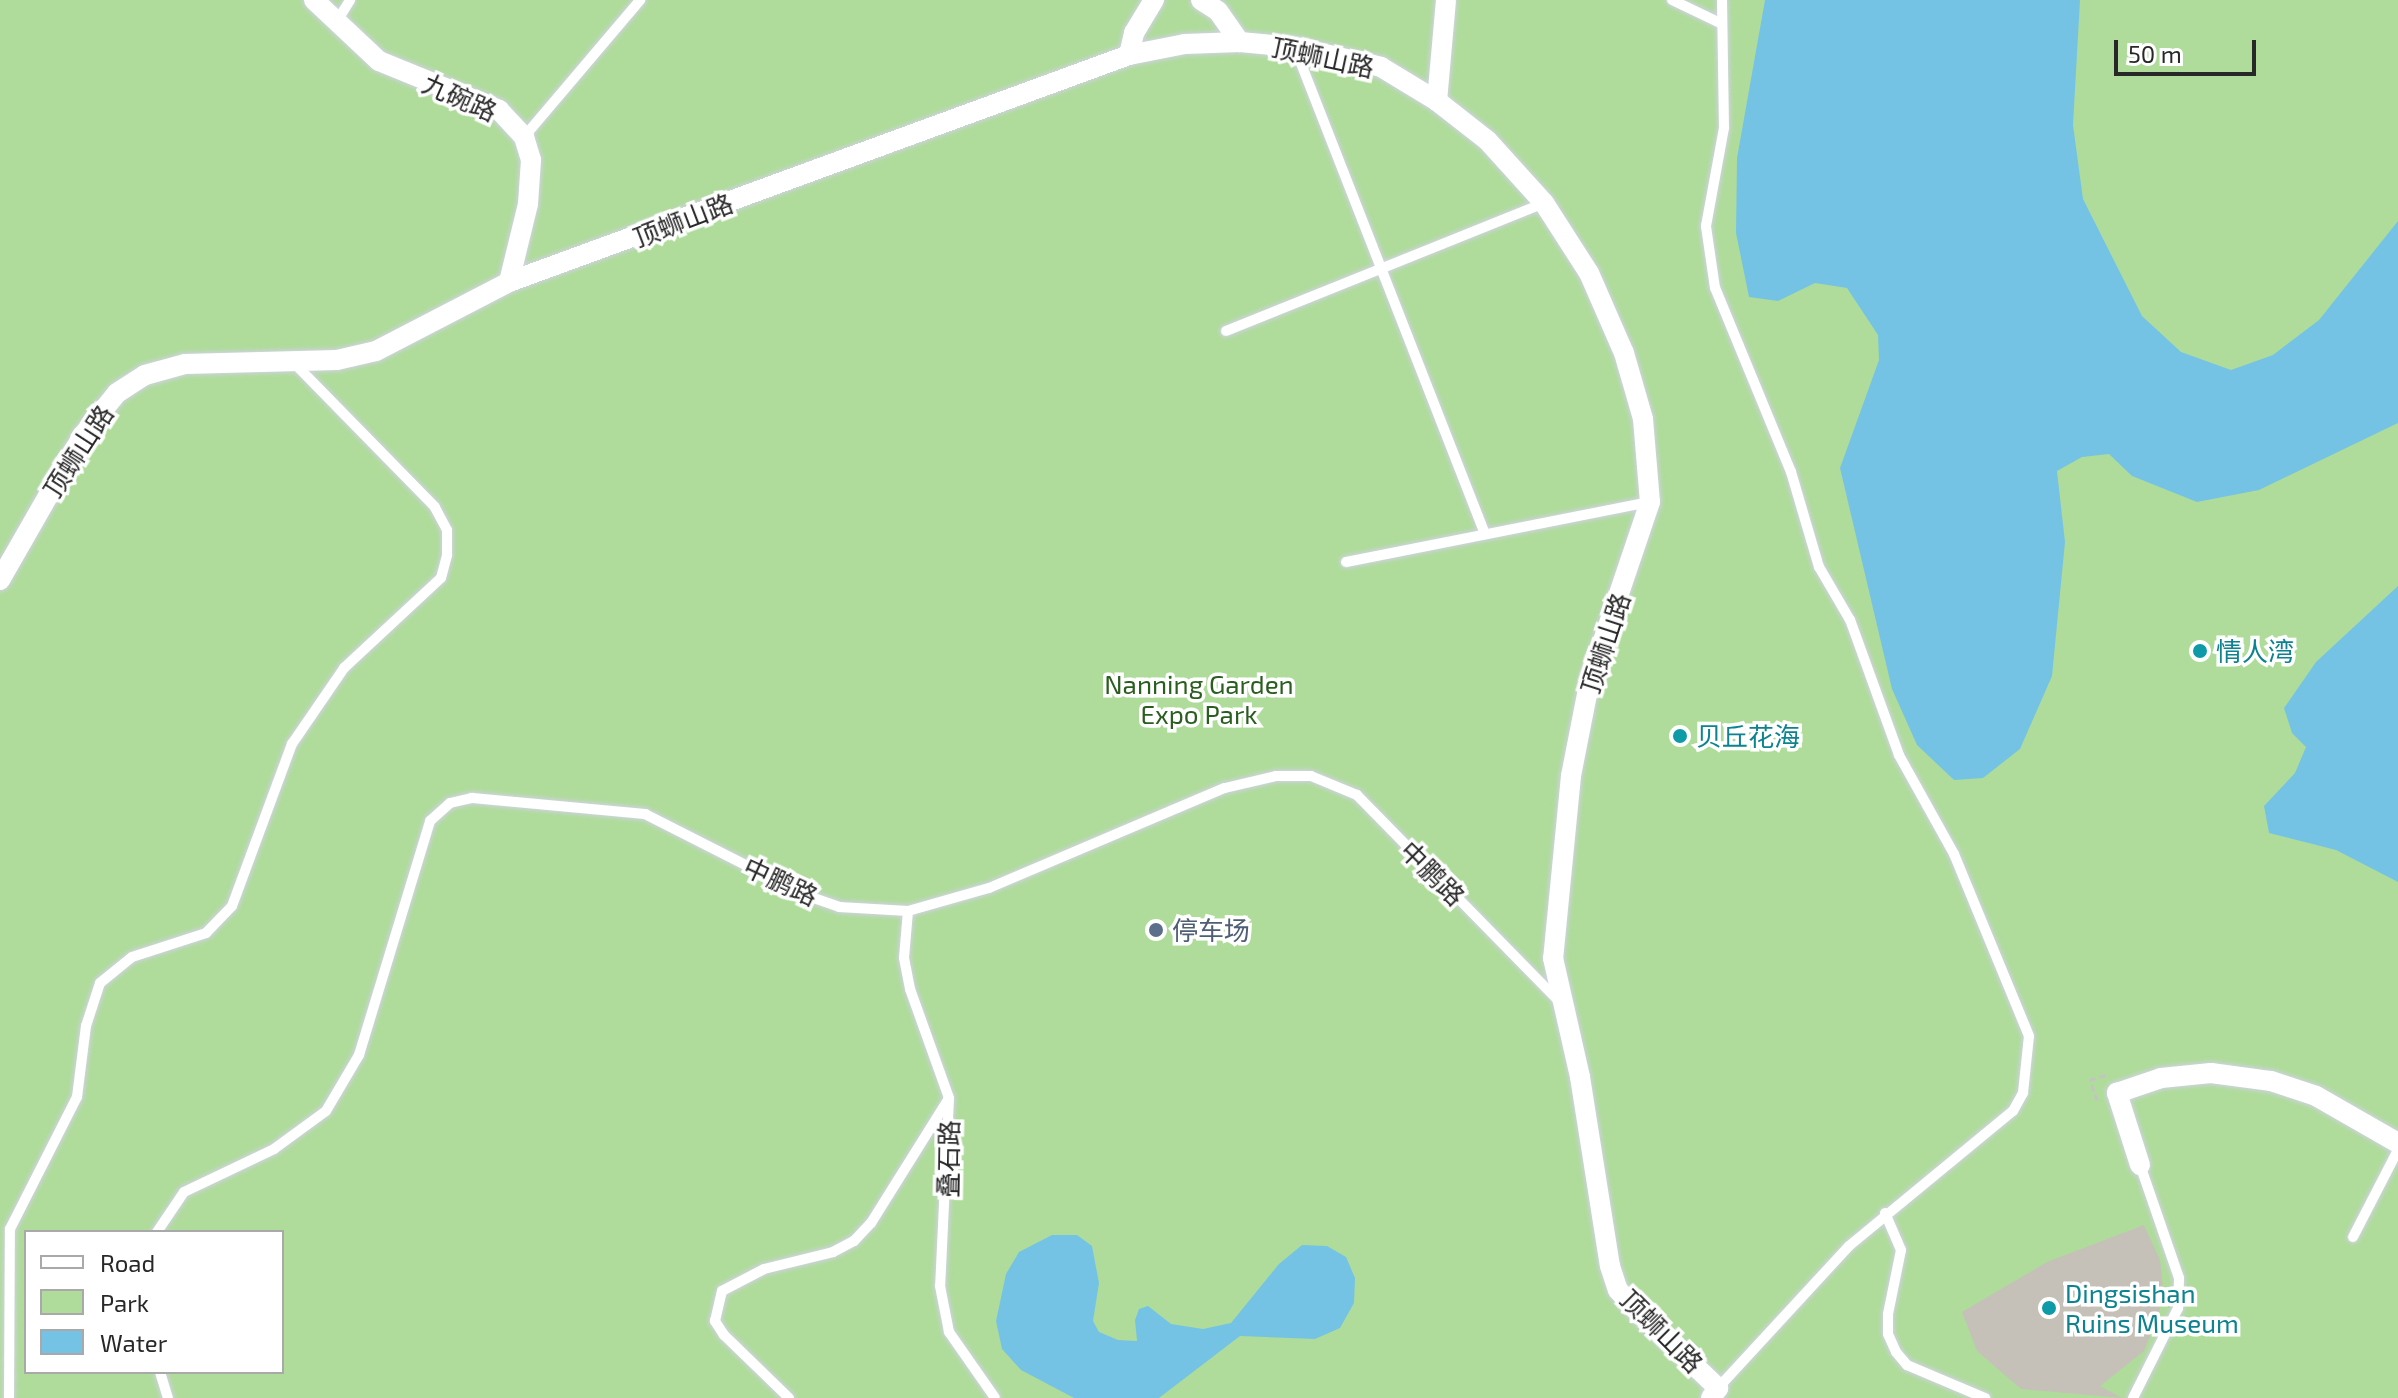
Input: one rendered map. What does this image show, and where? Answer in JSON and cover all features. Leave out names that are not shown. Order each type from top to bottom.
[{"type":"street","name":"九碗路","points":[[314,0],[335,23],[379,61],[499,110],[524,137],[531,160],[528,204],[509,282]]},
{"type":"street","points":[[1129,55],[1134,33],[1154,0]]},
{"type":"street","points":[[1201,0],[1218,11],[1240,42]]},
{"type":"street","points":[[1437,101],[1446,0]]},
{"type":"street","name":"顶蛳山路","points":[[0,580],[83,435],[117,393],[145,375],[185,364],[337,360],[376,351],[509,282],[1129,55],[1185,44],[1240,42],[1294,47],[1381,67],[1437,101],[1487,140],[1544,203],[1589,273],[1624,353],[1643,419],[1650,502],[1590,679],[1571,776],[1553,958],[1558,1000],[1580,1077],[1601,1235],[1618,1290],[1715,1393]]},
{"type":"street","points":[[2140,1165],[2117,1093],[2161,1078],[2211,1073],[2271,1081],[2316,1096],[2398,1143]]},
{"type":"lane","points":[[335,23],[350,0]]},
{"type":"lane","points":[[524,137],[640,0]]},
{"type":"lane","points":[[1672,0],[1720,23]]},
{"type":"lane","points":[[1715,1393],[1791,1304],[1885,1213],[2013,1111],[2023,1093],[2029,1036],[1954,854],[1899,755],[1850,620],[1819,567],[1791,472],[1715,288],[1706,226],[1724,128],[1722,0]]},
{"type":"lane","points":[[1294,47],[1485,534]]},
{"type":"lane","points":[[1226,331],[1383,272],[1544,203]]},
{"type":"lane","points":[[9,1398],[10,1229],[77,1097],[86,1026],[100,983],[132,957],[206,933],[232,906],[292,744],[344,668],[441,578],[447,555],[447,530],[435,507],[291,360]]},
{"type":"lane","points":[[1346,562],[1650,502]]},
{"type":"lane","name":"中鹏路","points":[[158,1230],[184,1192],[274,1149],[326,1111],[359,1055],[430,821],[450,803],[472,798],[645,814],[805,895],[839,907],[908,911],[989,888],[1225,788],[1276,776],[1311,776],[1357,795],[1558,1000]]},
{"type":"lane","name":"叠石路","points":[[908,911],[904,958],[910,989],[949,1098],[940,1286],[949,1332],[995,1398]]},
{"type":"lane","points":[[789,1398],[724,1335],[715,1321],[722,1291],[764,1269],[833,1252],[854,1241],[878,1212],[949,1098]]},
{"type":"lane","points":[[2353,1237],[2398,1150]]},
{"type":"lane","points":[[2133,1398],[2178,1308],[2179,1278],[2140,1165]]},
{"type":"lane","points":[[1885,1213],[1901,1250],[1888,1314],[1888,1334],[1896,1352],[1907,1365],[1985,1398]]},
{"type":"lane","points":[[161,1374],[168,1398]]},
{"type":"green space","name":"Nanning Garden Expo Park","points":[[0,0],[2398,0],[2398,1398],[0,1398]]},
{"type":"water","points":[[1765,0],[2080,0],[2073,125],[2083,199],[2142,316],[2181,352],[2231,370],[2273,355],[2319,320],[2398,221],[2398,423],[2259,490],[2197,502],[2132,476],[2109,454],[2082,457],[2057,471],[2065,542],[2052,676],[2020,749],[1983,778],[1954,780],[1917,745],[1892,689],[1840,468],[1879,360],[1878,335],[1847,288],[1815,283],[1778,301],[1749,297],[1736,233],[1737,158]]},
{"type":"water","points":[[2398,586],[2398,882],[2336,850],[2269,833],[2264,806],[2295,773],[2306,747],[2292,733],[2284,708],[2316,662]]},
{"type":"water","points":[[1052,1235],[1077,1235],[1092,1246],[1099,1283],[1093,1321],[1099,1332],[1118,1340],[1137,1341],[1135,1320],[1139,1309],[1148,1306],[1171,1324],[1203,1329],[1231,1323],[1279,1264],[1302,1245],[1327,1246],[1346,1257],[1355,1278],[1354,1303],[1340,1328],[1315,1339],[1240,1336],[1159,1398],[1074,1398],[1021,1370],[1002,1349],[996,1321],[1006,1274],[1019,1252]]},
{"type":"building","points":[[2144,1225],[2160,1260],[2164,1298],[2144,1351],[2100,1386],[2122,1398],[2021,1389],[1977,1351],[1962,1312],[2047,1262]]},
{"type":"place","name":"情人湾","points":[[2200,651]]},
{"type":"place","name":"贝丘花海","points":[[1680,736]]},
{"type":"place","name":"停车场","points":[[1156,930]]},
{"type":"place","name":"Dingsishan Ruins Museum","points":[[2049,1308]]}]
